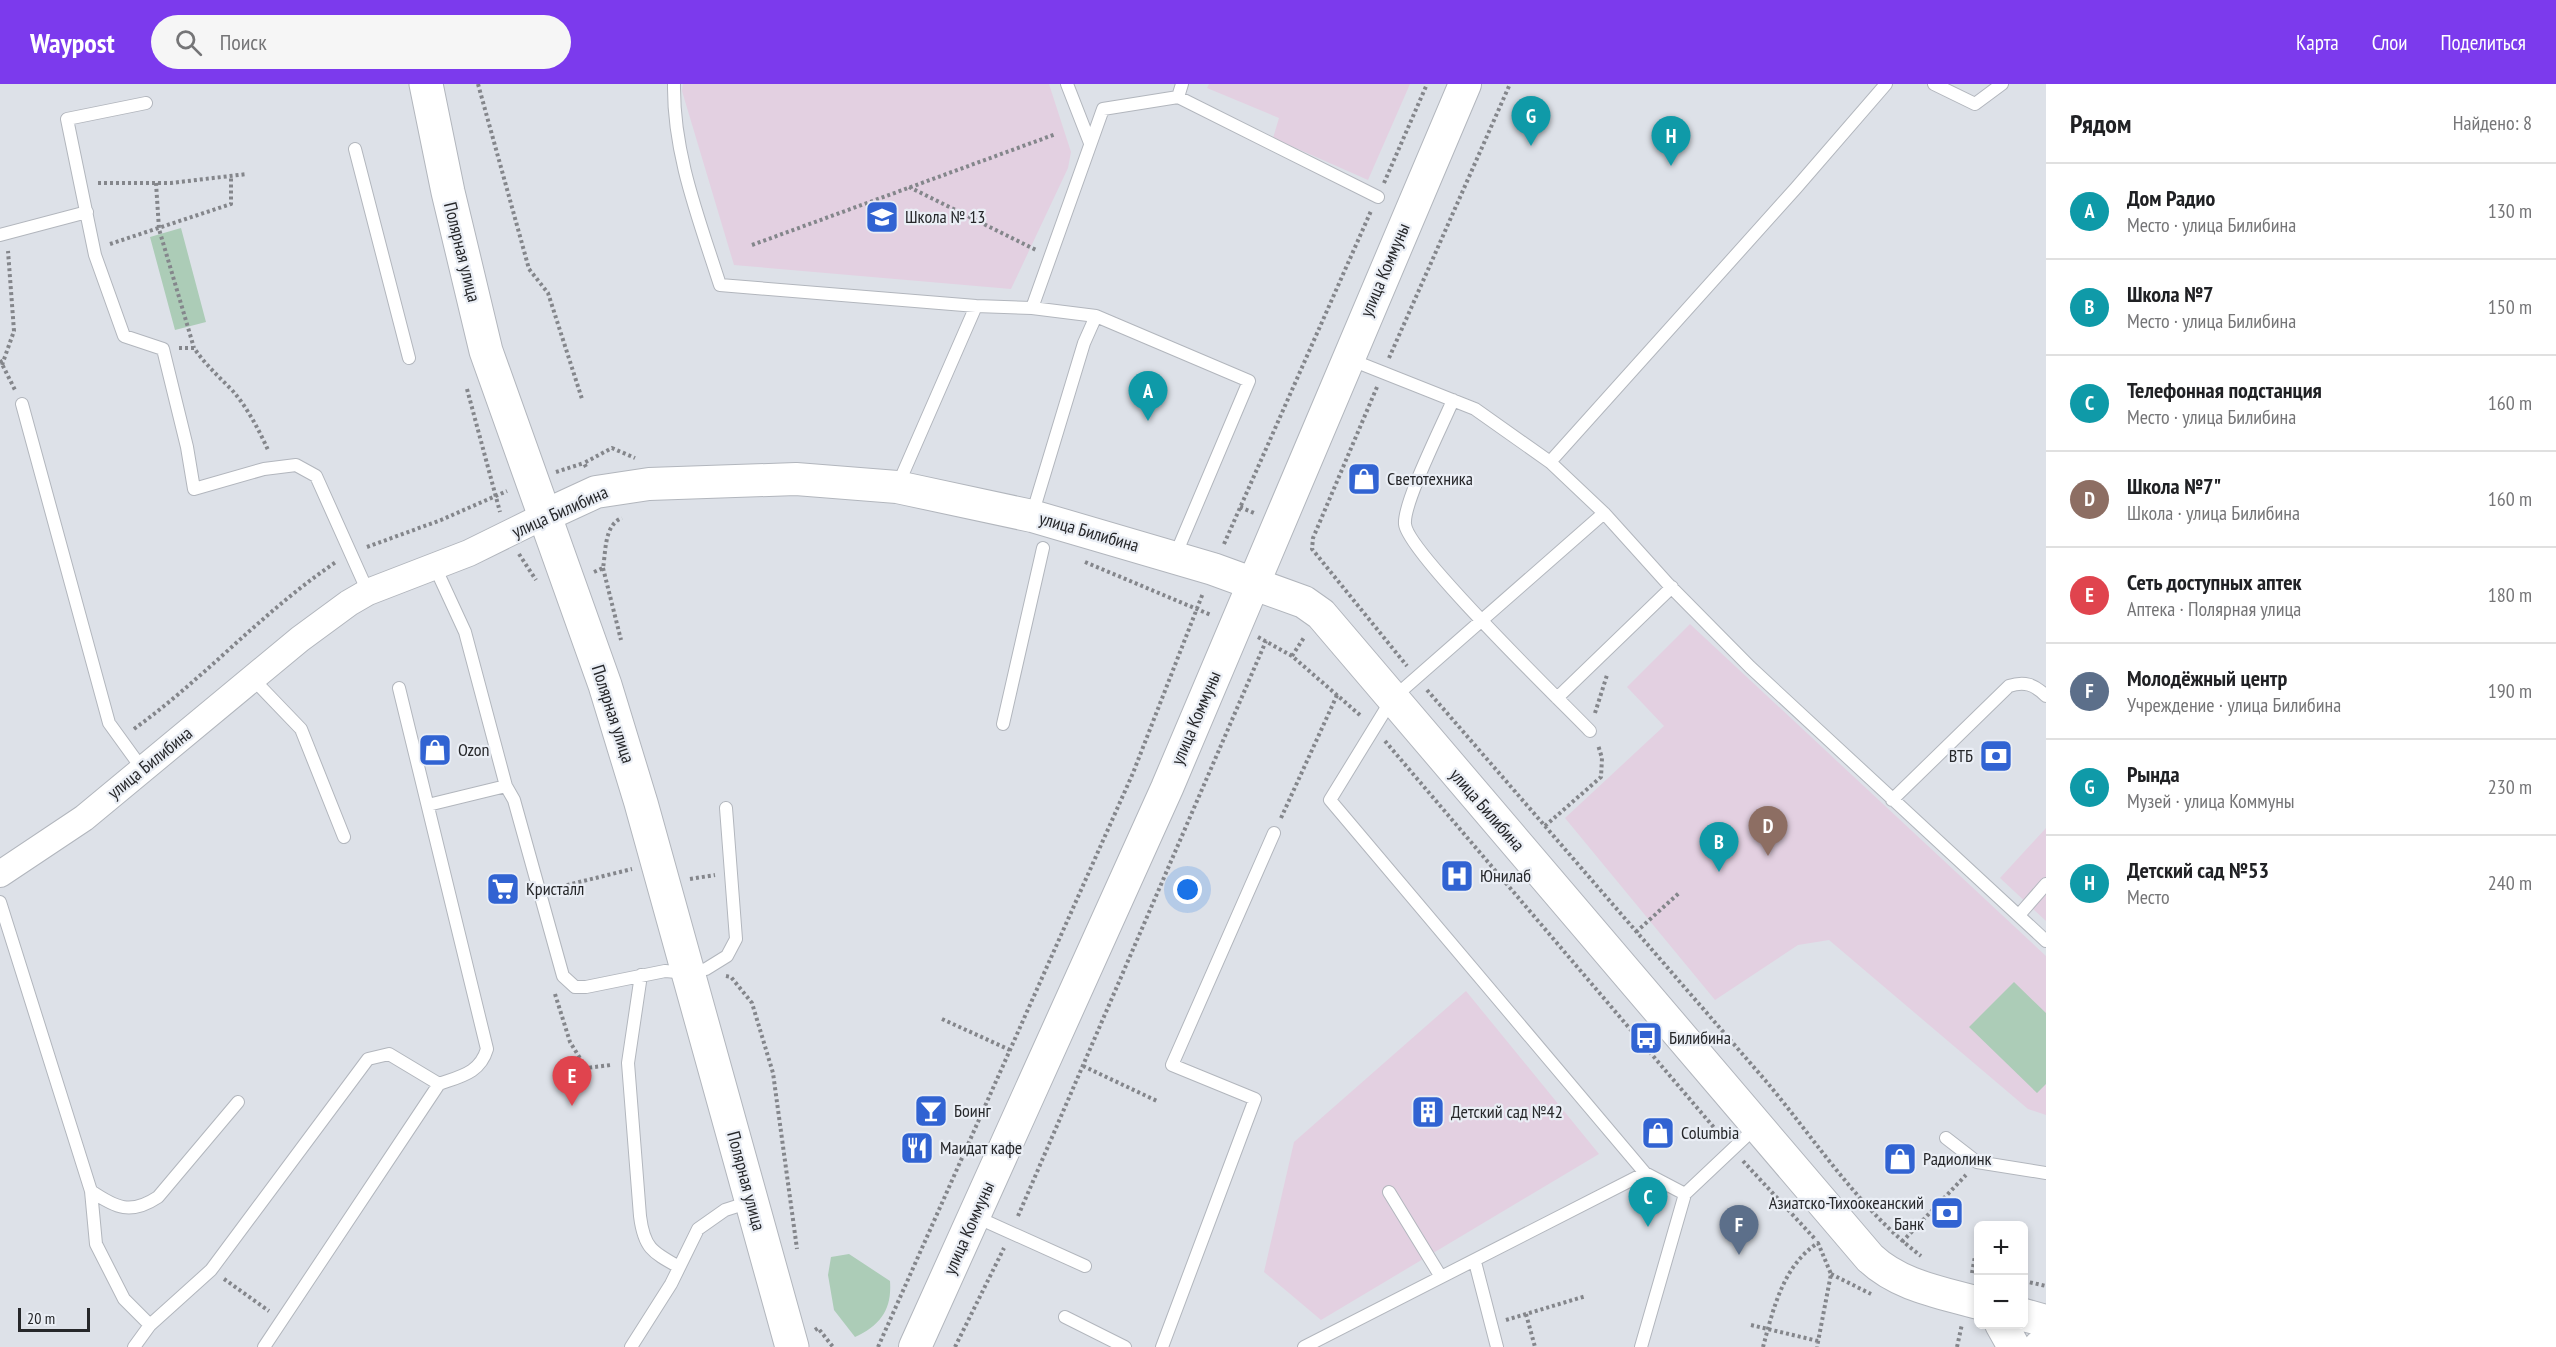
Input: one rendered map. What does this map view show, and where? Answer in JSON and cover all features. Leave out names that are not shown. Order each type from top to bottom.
[{"type":"main road","name":"Полярная улица","points":[[426,84],[448,192],[486,351],[611,706],[698,971],[752,1201],[792,1347]]},
{"type":"main road","points":[[2040,1347],[2046,1342]]},
{"type":"street","name":"улица Коммуны","points":[[915,1347],[1167,788],[1347,358],[1465,84]]},
{"type":"street","name":"улица Билибина","points":[[0,874],[84,818],[326,618],[368,592],[435,567],[507,536],[596,492],[649,484],[796,479],[897,487],[1032,516],[1213,568],[1312,607],[1886,1273],[1913,1285],[1974,1295]]},
{"type":"street","points":[[2028,1316],[2046,1321]]},
{"type":"street","points":[[2004,1329],[2014,1347]]},
{"type":"lane","points":[[674,84],[674,118],[687,183],[720,285],[976,306],[1032,308],[1096,316],[1249,381],[1174,557]]},
{"type":"lane","points":[[1067,84],[1090,143]]},
{"type":"lane","points":[[1178,97],[1182,84]]},
{"type":"lane","points":[[1550,462],[1788,197],[1886,84]]},
{"type":"lane","points":[[1934,84],[1975,104],[2002,84]]},
{"type":"lane","points":[[1032,308],[1103,109],[1178,97],[1378,197]]},
{"type":"lane","points":[[146,103],[67,119],[94,249],[124,336],[164,349],[187,447],[194,489],[296,465],[316,476],[368,592]]},
{"type":"lane","points":[[355,148],[409,358]]},
{"type":"lane","points":[[4,234],[87,212]]},
{"type":"lane","points":[[897,487],[976,306]]},
{"type":"lane","points":[[1032,516],[1084,343],[1096,316]]},
{"type":"lane","points":[[1347,358],[1475,409],[1550,462],[1604,513],[1750,667],[2046,940]]},
{"type":"lane","points":[[1453,400],[1406,510],[1404,522],[1407,535],[1481,621],[1590,731]]},
{"type":"lane","points":[[22,404],[109,723],[143,770]]},
{"type":"lane","points":[[1604,513],[1392,699],[1330,800],[1645,1173],[1685,1194]]},
{"type":"lane","points":[[1003,724],[1043,548]]},
{"type":"lane","points":[[435,567],[465,632],[506,786],[514,800],[563,976],[575,987],[586,987],[664,971],[698,971],[727,956],[736,939],[726,808]]},
{"type":"lane","points":[[1557,698],[1672,587]]},
{"type":"lane","points":[[252,678],[301,729],[344,837]]},
{"type":"lane","points":[[1892,800],[2008,686],[2022,682],[2033,685],[2046,696]]},
{"type":"lane","points":[[264,1347],[440,1084],[469,1072],[483,1062],[487,1049],[399,687]]},
{"type":"lane","points":[[428,805],[506,786]]},
{"type":"lane","points":[[1162,1347],[1255,1099],[1172,1065],[1274,832]]},
{"type":"lane","points":[[2019,915],[2046,884]]},
{"type":"lane","points":[[0,903],[91,1191],[96,1244],[124,1299],[150,1325]]},
{"type":"lane","points":[[641,975],[628,1063],[634,1157],[643,1239],[655,1254],[679,1267]]},
{"type":"lane","points":[[134,1347],[150,1325],[211,1270],[368,1059],[389,1054],[440,1084]]},
{"type":"lane","points":[[91,1191],[118,1207],[135,1209],[147,1204],[158,1197],[238,1102]]},
{"type":"lane","points":[[1641,1347],[1685,1194],[1757,1125]]},
{"type":"lane","points":[[1946,1138],[1977,1162],[2046,1173]]},
{"type":"lane","points":[[1304,1347],[1327,1342],[1441,1277],[1475,1262],[1645,1173]]},
{"type":"lane","points":[[1389,1192],[1441,1277]]},
{"type":"lane","points":[[631,1347],[679,1267],[698,1230],[725,1210],[752,1201]]},
{"type":"lane","points":[[974,1216],[1085,1266]]},
{"type":"lane","points":[[1475,1262],[1497,1347]]},
{"type":"lane","points":[[1065,1317],[1125,1347]]},
{"type":"lane","points":[[2014,1347],[2046,1342]]},
{"type":"path","points":[[478,84],[529,269],[548,293],[582,399]]},
{"type":"path","points":[[878,1347],[1133,773],[1213,568],[1427,84]]},
{"type":"path","points":[[1510,84],[1383,372],[1313,538],[1312,549],[1417,678],[1801,1122],[1869,1207],[1902,1242],[1930,1262]]},
{"type":"path","points":[[752,245],[1056,134]]},
{"type":"path","points":[[80,182],[156,183],[247,174]]},
{"type":"path","points":[[94,249],[231,204],[231,176]]},
{"type":"path","points":[[156,183],[159,229],[194,348],[206,366],[233,392],[260,431],[276,468]]},
{"type":"path","points":[[909,188],[1050,257]]},
{"type":"path","points":[[4,234],[14,331],[1,362],[22,404]]},
{"type":"path","points":[[164,349],[194,348]]},
{"type":"path","points":[[123,745],[132,731],[174,700],[306,582],[350,553],[441,520],[496,495]]},
{"type":"path","points":[[567,581],[603,568],[609,530],[617,520],[624,517]]},
{"type":"path","points":[[1083,561],[1236,625],[1292,656],[1338,693],[1374,729],[1733,1149],[1818,1243],[1831,1274],[1817,1347]]},
{"type":"path","points":[[1545,826],[1601,777],[1602,758],[1590,731],[1617,640]]},
{"type":"path","points":[[955,1347],[1011,1232],[1266,641]]},
{"type":"path","points":[[1274,832],[1338,693]]},
{"type":"path","points":[[565,885],[634,868]]},
{"type":"path","points":[[1636,932],[1679,892]]},
{"type":"path","points":[[698,971],[731,977],[752,1002],[773,1072],[797,1251]]},
{"type":"path","points":[[554,989],[570,1042],[586,1068],[628,1063]]},
{"type":"path","points":[[942,1019],[1010,1050]]},
{"type":"path","points":[[1083,1066],[1157,1101]]},
{"type":"path","points":[[1902,1242],[1977,1162]]},
{"type":"path","points":[[1763,1347],[1776,1296],[1807,1250],[1869,1207]]},
{"type":"path","points":[[1961,1269],[1974,1292]]},
{"type":"path","points":[[211,1270],[281,1320]]},
{"type":"path","points":[[2028,1282],[2046,1286]]},
{"type":"path","points":[[1491,1325],[1586,1296]]},
{"type":"path","points":[[1526,1314],[1535,1347]]},
{"type":"path","points":[[814,1317],[818,1328]]},
{"type":"path","points":[[1751,1325],[1818,1341]]},
{"type":"shaded area","name":"Школа № 13","points":[[683,84],[1049,84],[1071,152],[1068,168],[1011,289],[734,265],[682,91]]},
{"type":"shaded area","points":[[1209,84],[1410,84],[1368,180],[1273,138],[1279,118],[1207,88]]},
{"type":"shaded area","points":[[1690,624],[2046,956],[2046,1115],[2028,1109],[1829,940],[1798,945],[1715,1000],[1565,818],[1664,726],[1627,687]]},
{"type":"shaded area","points":[[2046,828],[2046,921],[2000,878]]},
{"type":"shaded area","points":[[1466,991],[1599,1154],[1321,1320],[1264,1272],[1294,1142]]},
{"type":"green space","points":[[181,228],[206,322],[175,330],[150,237]]},
{"type":"green space","points":[[2014,982],[2046,1013],[2046,1084],[2037,1093],[1969,1027]]},
{"type":"green space","points":[[849,1254],[890,1281],[889,1300],[883,1315],[872,1327],[855,1337],[834,1310],[828,1275],[831,1257]]},
{"type":"place","name":"Рында","points":[[1531,146]]},
{"type":"place","name":"Детский сад №53","points":[[1671,166]]},
{"type":"place","name":"Школа № 13","points":[[882,217]]},
{"type":"place","name":"Дом Радио","points":[[1148,421]]},
{"type":"place","name":"Светотехника","points":[[1364,479]]},
{"type":"place","name":"Ozon","points":[[435,750]]},
{"type":"place","name":"ВТБ","points":[[1996,756]]},
{"type":"place","name":"Школа №7\"","points":[[1768,856]]},
{"type":"place","name":"Школа №7","points":[[1719,872]]},
{"type":"place","name":"Юнилаб","points":[[1457,876]]},
{"type":"place","name":"Кристалл","points":[[503,889]]},
{"type":"place","name":"Билибина","points":[[1646,1038]]},
{"type":"place","name":"Сеть доступных аптек","points":[[572,1106]]},
{"type":"place","name":"Боинг","points":[[931,1111]]},
{"type":"place","name":"Детский сад №42","points":[[1428,1112]]},
{"type":"place","name":"Columbia","points":[[1658,1133]]},
{"type":"place","name":"Маидат кафе","points":[[917,1148]]},
{"type":"place","name":"Радиолинк","points":[[1900,1159]]},
{"type":"place","name":"Азиатско-Тихоокеанский Банк","points":[[1947,1213]]},
{"type":"place","name":"Телефонная подстанция","points":[[1648,1227]]},
{"type":"place","name":"Молодёжный центр","points":[[1739,1255]]}]
